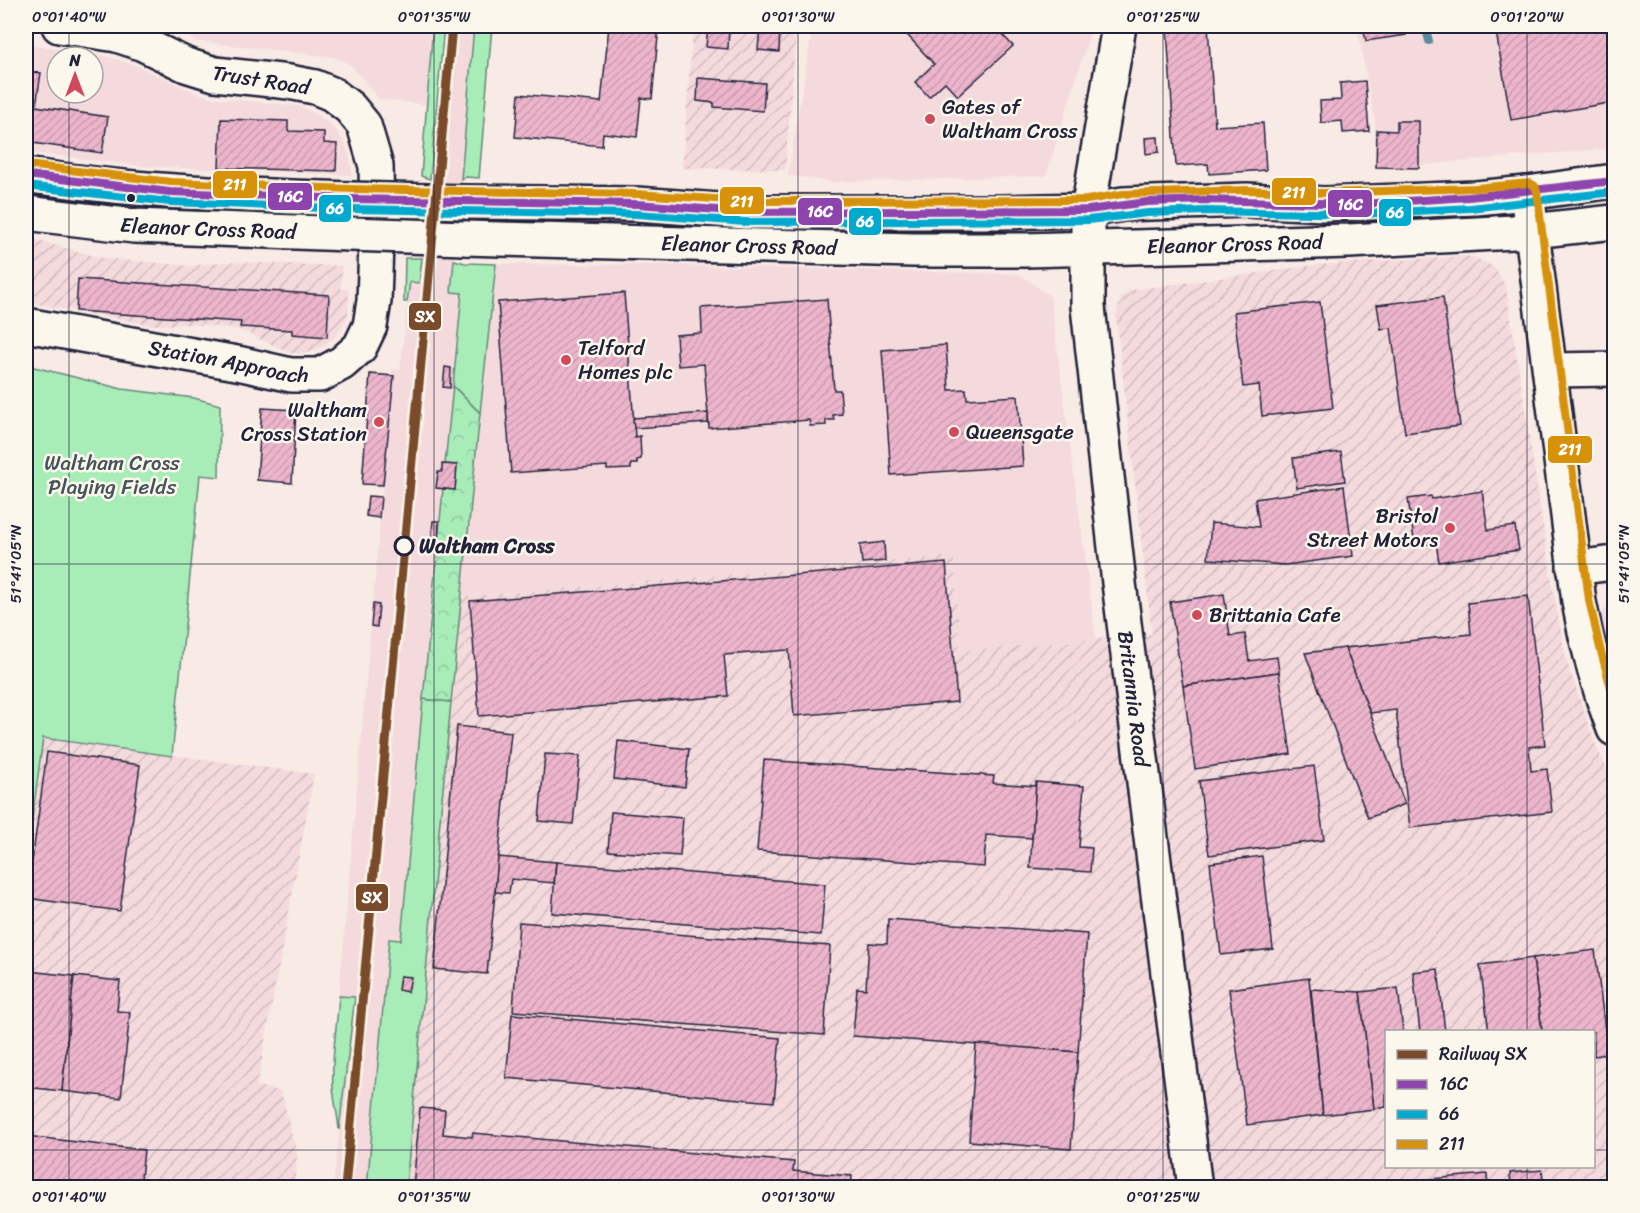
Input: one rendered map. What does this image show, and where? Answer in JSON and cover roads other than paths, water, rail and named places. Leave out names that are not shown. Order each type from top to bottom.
[{"type":"main road","name":"Trust Road","points":[[59,26],[117,35],[141,43],[186,66],[215,74],[289,82],[315,87],[332,94],[350,108],[364,125],[370,140],[376,165],[364,208]]},
{"type":"main road","name":"Britannia Road","points":[[1119,26],[1088,210],[1089,318],[1195,1188]]},
{"type":"main road","name":"Eleanor Cross Road","points":[[26,175],[119,188],[364,208],[466,202],[637,204],[745,212],[1088,210],[1124,204],[1247,200],[1324,204],[1476,198],[1614,181]]},
{"type":"main road","points":[[1527,193],[1551,370],[1574,568],[1587,646],[1601,695],[1614,729]]},
{"type":"main road","name":"Station Approach","points":[[26,326],[242,364],[291,375],[320,375],[342,363],[360,347],[370,326],[374,301],[364,208]]},
{"type":"main road","name":"Eleanor Cross Road","points":[[26,213],[134,226],[465,238],[913,249],[1088,249],[1349,242],[1532,231],[1614,222]]},
{"type":"main road","points":[[1551,370],[1614,369]]},
{"type":"main road","points":[[1574,568],[1614,563]]},
{"type":"waterway","points":[[1425,26],[1429,41]]},
{"type":"rail line","name":"SX","points":[[345,1188],[452,26]]},
{"type":"place","name":"Gates of Waltham Cross","points":[[930,119]]},
{"type":"place","name":"Telford Homes plc","points":[[566,360]]},
{"type":"place","name":"Waltham Cross Station","points":[[379,422]]},
{"type":"place","name":"Queensgate","points":[[954,432]]},
{"type":"place","name":"Bristol Street Motors","points":[[1450,528]]},
{"type":"place","name":"Waltham Cross","points":[[404,546]]},
{"type":"place","name":"Brittania Cafe","points":[[1197,615]]},
{"type":"park label","name":"Waltham Cross Playing Fields","points":[[112,475]]}]
